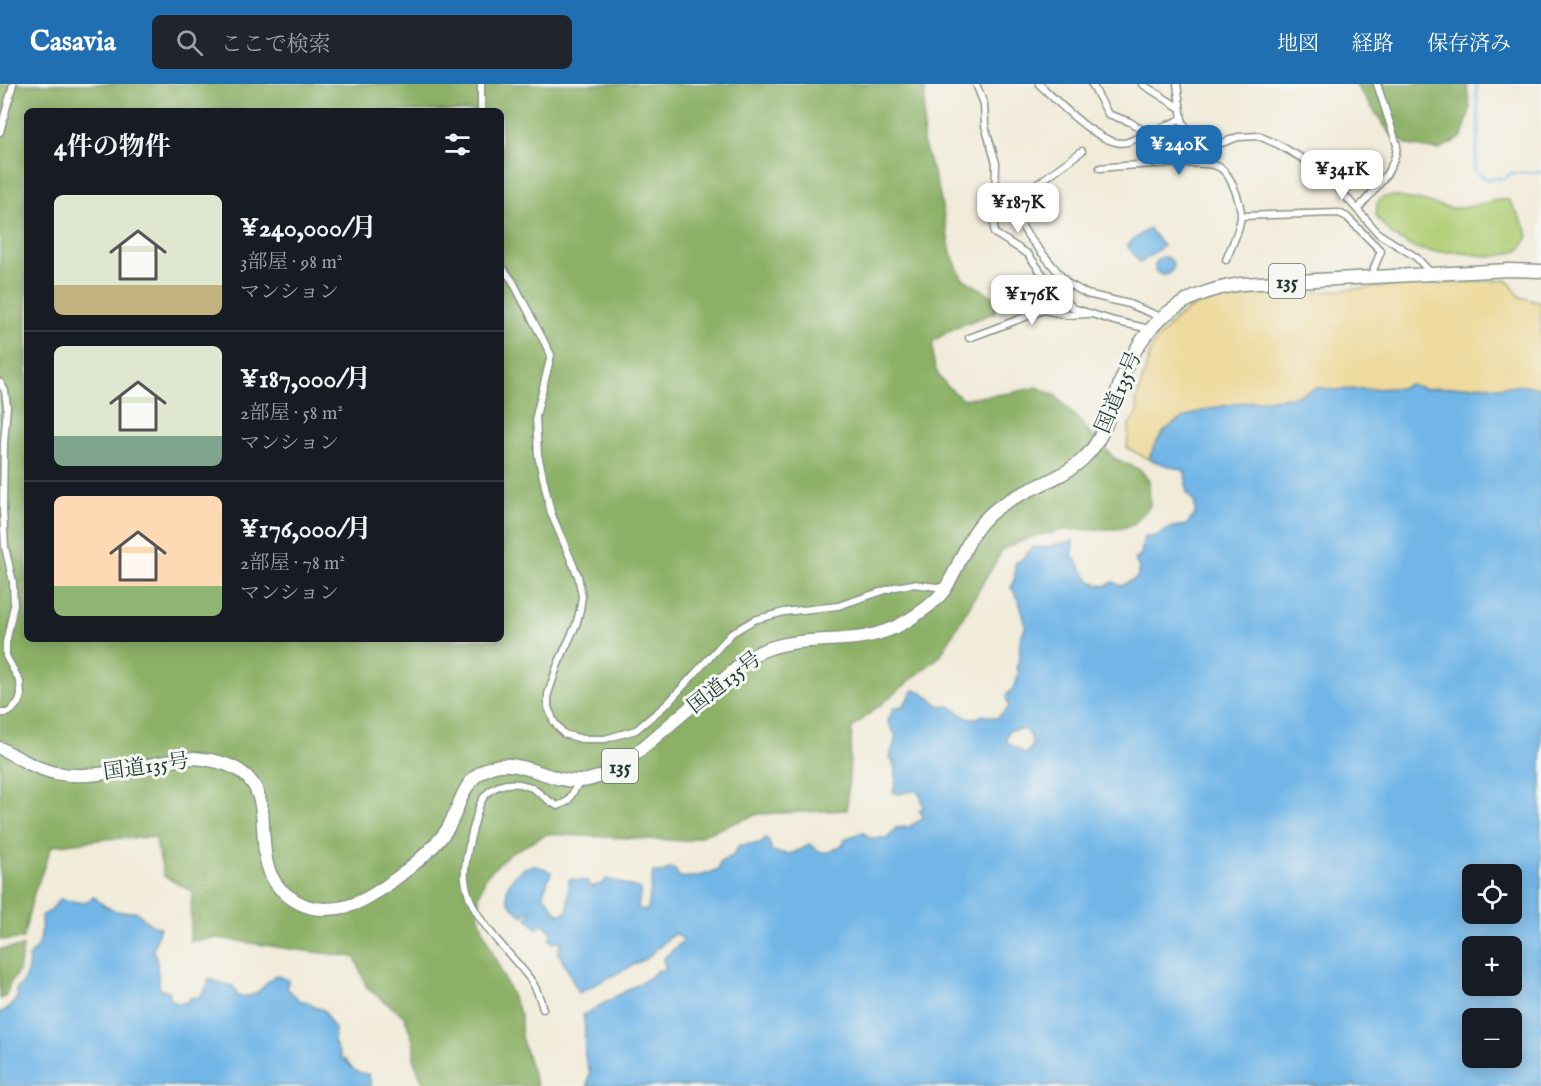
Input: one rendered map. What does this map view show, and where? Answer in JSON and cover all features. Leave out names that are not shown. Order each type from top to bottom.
[{"type":"highway","name":"国道135号","points":[[0,748],[27,764],[57,773],[81,775],[194,758],[231,766],[244,774],[260,798],[268,868],[272,879],[281,891],[309,907],[338,908],[365,899],[419,860],[438,842],[448,828],[464,792],[482,771],[496,766],[516,766],[555,778],[580,781],[599,778],[619,768],[753,655],[782,644],[855,640],[882,633],[922,611],[945,588],[965,547],[985,519],[999,507],[1076,465],[1095,446],[1103,431],[1132,352],[1161,317],[1192,297],[1217,288],[1241,284],[1509,270],[1541,271]]},
{"type":"street","points":[[0,132],[13,84]]},
{"type":"street","points":[[481,84],[482,108]]},
{"type":"street","points":[[975,84],[984,104],[985,126],[996,163],[994,233],[1028,254],[1069,305],[1091,314],[1150,328]]},
{"type":"street","points":[[1039,84],[1089,128],[1112,141],[1124,144],[1182,118]]},
{"type":"street","points":[[1046,91],[1052,84]]},
{"type":"street","points":[[1092,84],[1108,114],[1130,122],[1147,133]]},
{"type":"street","points":[[1142,84],[1180,108]]},
{"type":"street","points":[[1177,84],[1182,118],[1190,135],[1210,142],[1247,136],[1269,139],[1318,169],[1331,180],[1379,234],[1416,257],[1431,274]]},
{"type":"street","points":[[1358,209],[1380,184],[1397,155],[1397,145],[1377,84]]},
{"type":"street","points":[[1082,151],[1036,185],[1022,199],[1019,210],[1020,223],[1060,276],[1077,290],[1129,304],[1161,317]]},
{"type":"street","points":[[1100,168],[1150,164],[1220,167],[1229,176],[1241,216],[1226,260]]},
{"type":"street","points":[[1241,216],[1338,213],[1347,218],[1381,251],[1373,277]]},
{"type":"street","points":[[504,270],[512,280],[551,355],[536,416],[538,455],[551,513],[578,576],[582,596],[576,625],[558,664],[548,694],[548,707],[554,722],[564,734],[582,739],[605,739],[636,730],[667,704],[732,633],[754,620],[784,612],[838,606],[895,587],[913,584],[945,588]]},
{"type":"street","points":[[969,338],[1044,310],[1067,315],[1091,314]]},
{"type":"street","points":[[0,382],[5,391],[7,406],[3,510],[5,547],[13,582],[14,605],[6,643],[6,656],[20,682],[21,695],[19,702],[12,710],[0,713]]},
{"type":"street","points":[[543,1009],[531,980],[497,941],[475,909],[464,878],[477,814],[488,791],[496,786],[510,783],[524,785],[534,789],[549,802],[558,806],[568,801],[580,781]]},
{"type":"green space","points":[[0,84],[925,84],[923,142],[939,191],[951,253],[962,278],[993,296],[997,305],[994,313],[956,327],[933,341],[933,361],[938,375],[962,399],[1011,393],[1037,387],[1055,395],[1114,458],[1141,470],[1149,481],[1150,506],[1133,525],[1117,529],[1065,530],[1031,537],[1003,549],[940,656],[852,728],[847,810],[758,814],[687,841],[547,834],[509,854],[486,876],[479,896],[478,913],[484,933],[521,1016],[521,1037],[537,1086],[424,1086],[414,1061],[414,1044],[405,1017],[367,988],[355,957],[218,938],[190,941],[192,891],[164,876],[155,837],[105,839],[52,846],[33,896],[23,939],[0,940]]},
{"type":"green space","points":[[1355,84],[1467,84],[1470,109],[1462,137],[1439,150],[1408,145],[1389,132]]},
{"type":"green space","points":[[1394,196],[1453,208],[1464,208],[1503,199],[1509,200],[1526,228],[1528,237],[1520,250],[1499,256],[1432,252],[1414,248],[1392,235],[1376,216],[1377,203],[1383,197]]},
{"type":"green space","points":[[23,947],[19,971],[11,982],[5,997],[0,999],[0,949]]},
{"type":"sand","points":[[1507,280],[1520,297],[1541,303],[1541,389],[1527,385],[1494,387],[1486,385],[1425,389],[1410,384],[1400,388],[1315,389],[1296,396],[1237,403],[1150,455],[1150,460],[1127,448],[1129,425],[1138,412],[1136,402],[1152,346],[1176,318],[1189,309],[1231,295],[1308,293],[1387,286]]},
{"type":"water","points":[[1149,228],[1163,246],[1140,263],[1127,245]]},
{"type":"water","points":[[1164,257],[1170,260],[1173,266],[1170,272],[1164,275],[1158,272],[1155,266],[1158,260]]},
{"type":"water","points":[[1410,384],[1425,389],[1527,385],[1541,389],[1541,1086],[587,1086],[590,1071],[585,1058],[583,1015],[649,978],[658,970],[663,971],[666,968],[663,959],[684,940],[675,933],[647,958],[579,993],[558,952],[562,942],[554,943],[549,939],[552,932],[543,924],[537,929],[527,918],[532,912],[530,910],[523,916],[509,902],[507,890],[516,874],[532,866],[551,872],[544,896],[560,915],[568,910],[569,879],[587,881],[592,887],[607,879],[641,889],[638,908],[645,911],[648,908],[653,872],[661,873],[670,868],[675,870],[679,877],[704,875],[719,869],[720,862],[733,856],[739,845],[762,843],[765,838],[772,851],[777,853],[791,853],[810,844],[819,851],[827,852],[844,844],[845,839],[863,832],[869,838],[888,838],[896,828],[909,827],[924,818],[919,810],[923,808],[921,797],[916,790],[898,794],[893,792],[896,774],[890,757],[896,737],[888,721],[894,708],[903,706],[914,690],[941,706],[950,706],[967,718],[978,718],[983,715],[997,718],[1009,707],[1006,696],[1015,686],[1019,672],[1016,667],[1020,656],[1020,638],[1025,627],[1021,606],[1011,588],[1015,577],[1015,563],[1033,547],[1048,547],[1073,540],[1072,555],[1094,583],[1107,585],[1114,582],[1121,586],[1137,578],[1139,568],[1135,560],[1141,555],[1144,536],[1154,537],[1173,527],[1187,525],[1195,514],[1195,503],[1187,493],[1185,471],[1150,460],[1156,443],[1166,429],[1181,419],[1219,407],[1296,396],[1317,388],[1335,390],[1400,388]],"holes":[[[1023,729],[1031,736],[1032,747],[1025,754],[1006,741],[1009,730]]]},
{"type":"water","points":[[94,897],[113,910],[136,911],[150,924],[160,927],[153,951],[161,990],[169,991],[169,998],[177,1003],[186,1003],[190,998],[199,997],[208,986],[209,978],[221,984],[233,986],[238,996],[255,994],[275,975],[288,980],[287,988],[300,1001],[306,1001],[324,1010],[335,1029],[334,1042],[342,1059],[346,1060],[355,1070],[368,1074],[372,1086],[0,1086],[0,1012],[9,1009],[18,996],[16,990],[25,979],[29,957],[41,938],[41,916],[49,912],[60,899],[84,903]]},
{"type":"waterway","points":[[1476,84],[1479,127],[1475,169],[1477,174],[1488,179],[1506,178],[1511,173],[1541,172]]}]
